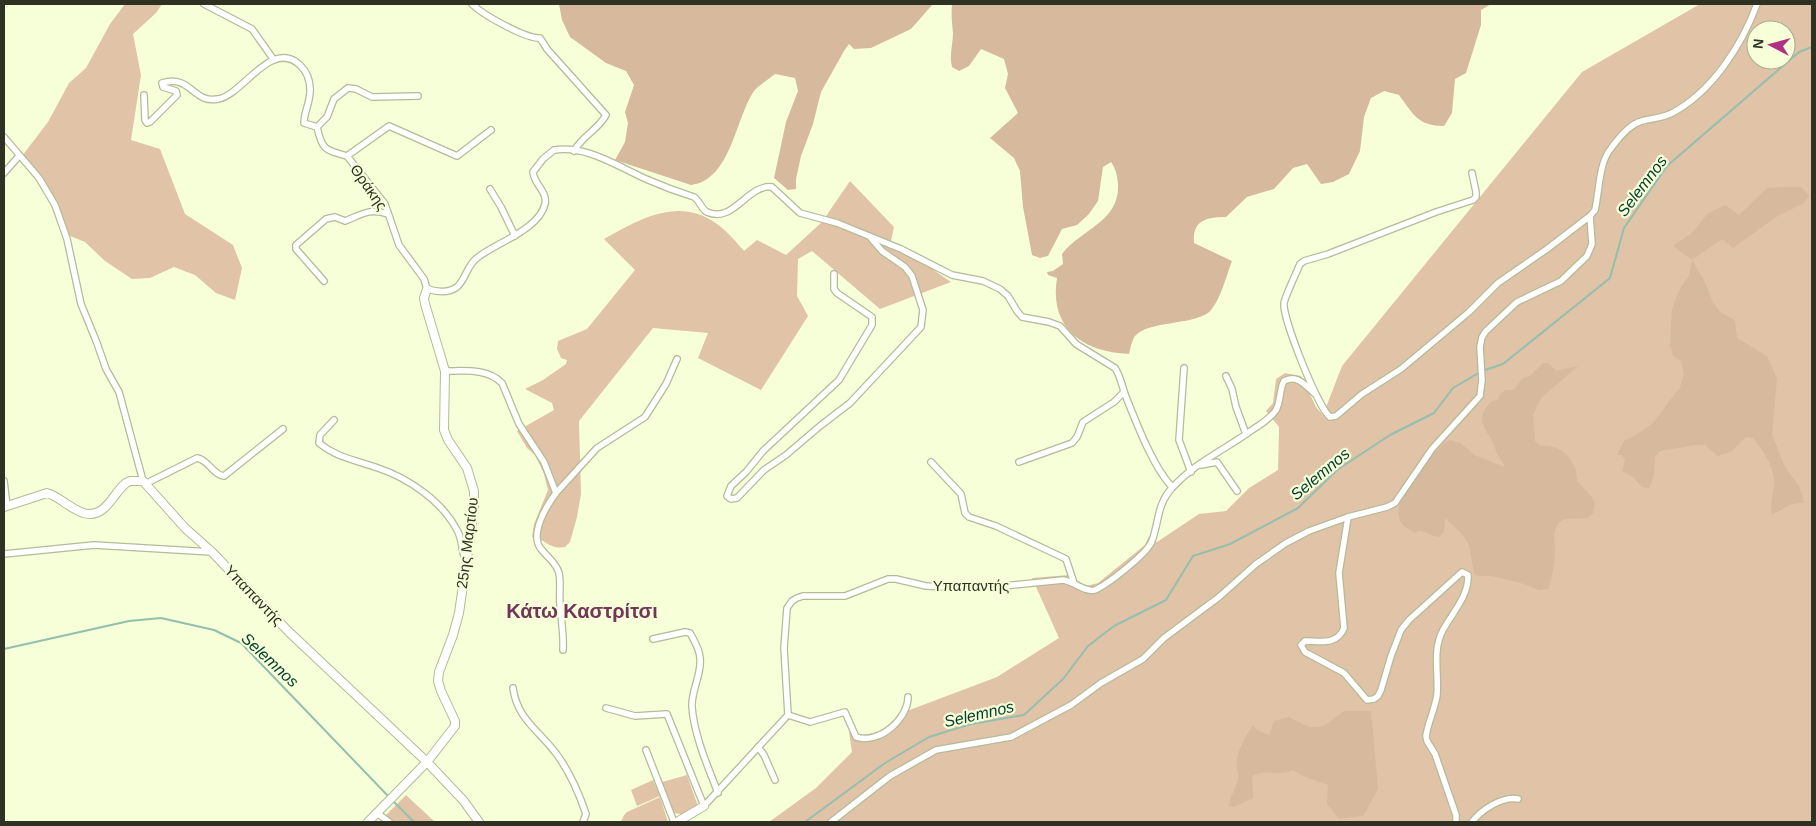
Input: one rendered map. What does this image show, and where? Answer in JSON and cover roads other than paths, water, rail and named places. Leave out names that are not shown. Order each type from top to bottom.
[{"type":"street","points":[[204,4],[252,29],[274,60]]},
{"type":"street","points":[[472,4],[481,12],[521,32],[540,38],[547,49],[606,115],[601,124],[574,151]]},
{"type":"street","points":[[1472,173],[1477,195],[1473,200],[1301,263],[1284,306],[1314,393],[1330,417],[1336,416],[1362,394],[1401,369],[1469,312],[1498,283],[1590,216],[1595,210],[1604,162],[1609,151],[1630,127],[1636,123],[1674,112],[1700,94],[1738,47],[1757,4]]},
{"type":"street","points":[[144,95],[145,120],[147,123],[177,95],[176,91],[163,87],[162,83],[171,81],[181,82],[204,98],[211,100],[222,98],[236,90],[264,65],[282,58],[292,60],[304,69],[309,80],[310,90],[304,123],[317,127]]},
{"type":"street","points":[[317,127],[327,118],[334,99],[348,88],[356,89],[372,97],[418,96]]},
{"type":"street","name":"Θράκης","points":[[427,289],[424,279],[399,245],[383,201],[347,156],[389,126],[456,156],[491,130]]},
{"type":"street","points":[[317,127],[325,149],[347,156]]},
{"type":"street","points":[[4,137],[43,184],[55,205],[62,224],[81,304],[98,343],[106,369],[119,392],[144,483]]},
{"type":"street","points":[[427,289],[445,291],[456,287],[476,259],[515,236],[533,222],[545,204],[544,195],[533,175],[534,169],[554,150],[596,155],[646,179],[694,197],[704,209],[720,215],[764,187],[774,188],[800,213],[829,220],[901,248],[952,275],[983,281],[1000,289],[1008,296],[1016,311],[1022,317],[1060,326],[1076,344],[1115,368],[1158,468],[1172,487]]},
{"type":"street","points":[[4,173],[19,156]]},
{"type":"street","points":[[490,190],[502,207],[515,236]]},
{"type":"street","points":[[324,281],[296,249],[296,245],[326,219],[335,217],[345,221],[361,213],[371,211],[388,214]]},
{"type":"street","points":[[832,822],[890,776],[936,750],[1011,737],[1071,705],[1101,684],[1143,659],[1164,638],[1219,597],[1271,552],[1308,531],[1395,503],[1432,448],[1480,396],[1482,380],[1480,347],[1482,337],[1517,302],[1561,281],[1587,256],[1592,244],[1590,216]]},
{"type":"street","points":[[834,274],[834,289],[872,317],[872,325],[842,376],[763,451],[746,472],[731,486],[728,496],[731,499],[737,498],[764,470],[786,455],[850,403],[921,327],[923,310],[910,271],[882,251],[870,237]]},
{"type":"street","name":"25ης Μαρτίου","points":[[427,289],[424,298],[425,304],[445,371],[444,430],[448,440],[467,468],[474,491],[474,507],[458,613],[453,634],[439,672],[438,681],[454,716],[455,726],[427,762]]},
{"type":"street","points":[[563,650],[564,638],[558,572],[554,562],[540,548],[538,537],[541,519],[556,493],[597,448],[645,417],[658,398],[677,359]]},
{"type":"street","points":[[1184,368],[1179,440],[1191,472]]},
{"type":"street","points":[[445,371],[488,373],[502,383],[519,424],[544,462],[556,493]]},
{"type":"street","points":[[1226,376],[1246,434]]},
{"type":"street","name":"Υπαπαντής","points":[[788,714],[784,648],[787,608],[792,601],[804,596],[845,596],[888,579],[926,586],[954,587],[1004,586],[1063,580],[1087,590],[1094,590],[1144,553],[1152,542],[1162,502],[1172,487],[1197,466],[1246,434],[1275,412],[1282,385],[1286,380],[1296,379],[1314,393]]},
{"type":"street","points":[[1019,462],[1072,443],[1084,422],[1114,402],[1124,392]]},
{"type":"street","points":[[334,420],[320,435],[319,443],[336,455],[388,471],[426,492],[457,530],[464,556],[466,557]]},
{"type":"street","points":[[4,480],[5,506],[47,492],[81,512],[91,514],[103,509],[126,483],[130,481],[144,483],[197,458],[203,459],[219,475],[224,476],[283,429]]},
{"type":"street","points":[[931,462],[961,494],[965,513],[969,517],[996,526],[1066,559],[1074,583]]},
{"type":"street","points":[[1197,466],[1217,462],[1228,475],[1237,491]]},
{"type":"street","name":"Υπαπαντής","points":[[144,483],[185,528],[212,552],[289,632],[427,762],[463,800],[479,822]]},
{"type":"street","points":[[1348,517],[1339,573],[1344,628],[1342,633],[1332,640],[1324,643],[1305,641],[1301,645],[1305,652],[1344,673],[1367,700],[1378,696],[1393,649],[1401,630],[1409,620],[1462,572],[1468,575],[1468,582],[1463,597],[1442,631],[1439,642],[1437,694],[1426,736],[1426,741],[1434,754],[1456,815],[1456,822]]},
{"type":"street","points":[[4,554],[94,545],[212,552]]},
{"type":"street","points":[[653,639],[686,632],[690,633],[700,655],[700,665],[692,692],[692,709],[700,744],[718,793]]},
{"type":"street","points":[[513,688],[517,706],[555,752],[569,775],[586,814],[582,822]]},
{"type":"street","points":[[646,750],[676,822],[704,806],[718,793],[788,714],[810,722],[845,712],[856,737],[865,738],[882,733],[892,727],[907,708],[908,697]]},
{"type":"street","points":[[606,708],[635,716],[667,714],[704,806]]},
{"type":"street","points":[[758,747],[764,755],[775,780]]},
{"type":"street","points":[[368,822],[427,762]]},
{"type":"street","points":[[1472,822],[1495,804],[1512,798],[1518,799]]},
{"type":"street","points":[[377,814],[389,822]]},
{"type":"waterway","name":"Selemnos","points":[[805,822],[885,763],[929,737],[971,724],[1024,715],[1063,679],[1088,646],[1114,626],[1166,600],[1193,556],[1230,544],[1298,508],[1337,470],[1390,435],[1434,413],[1453,388],[1482,371],[1503,364],[1610,278],[1624,228],[1667,166],[1799,52],[1812,47]]},
{"type":"waterway","name":"Selemnos","points":[[4,649],[129,621],[161,618],[214,630],[241,643],[389,797]]},
{"type":"waterway","name":"Selemnos","points":[[393,801],[414,822]]},
{"type":"district","name":"Κάτω Καστρίτσι","points":[[582,611]]}]
